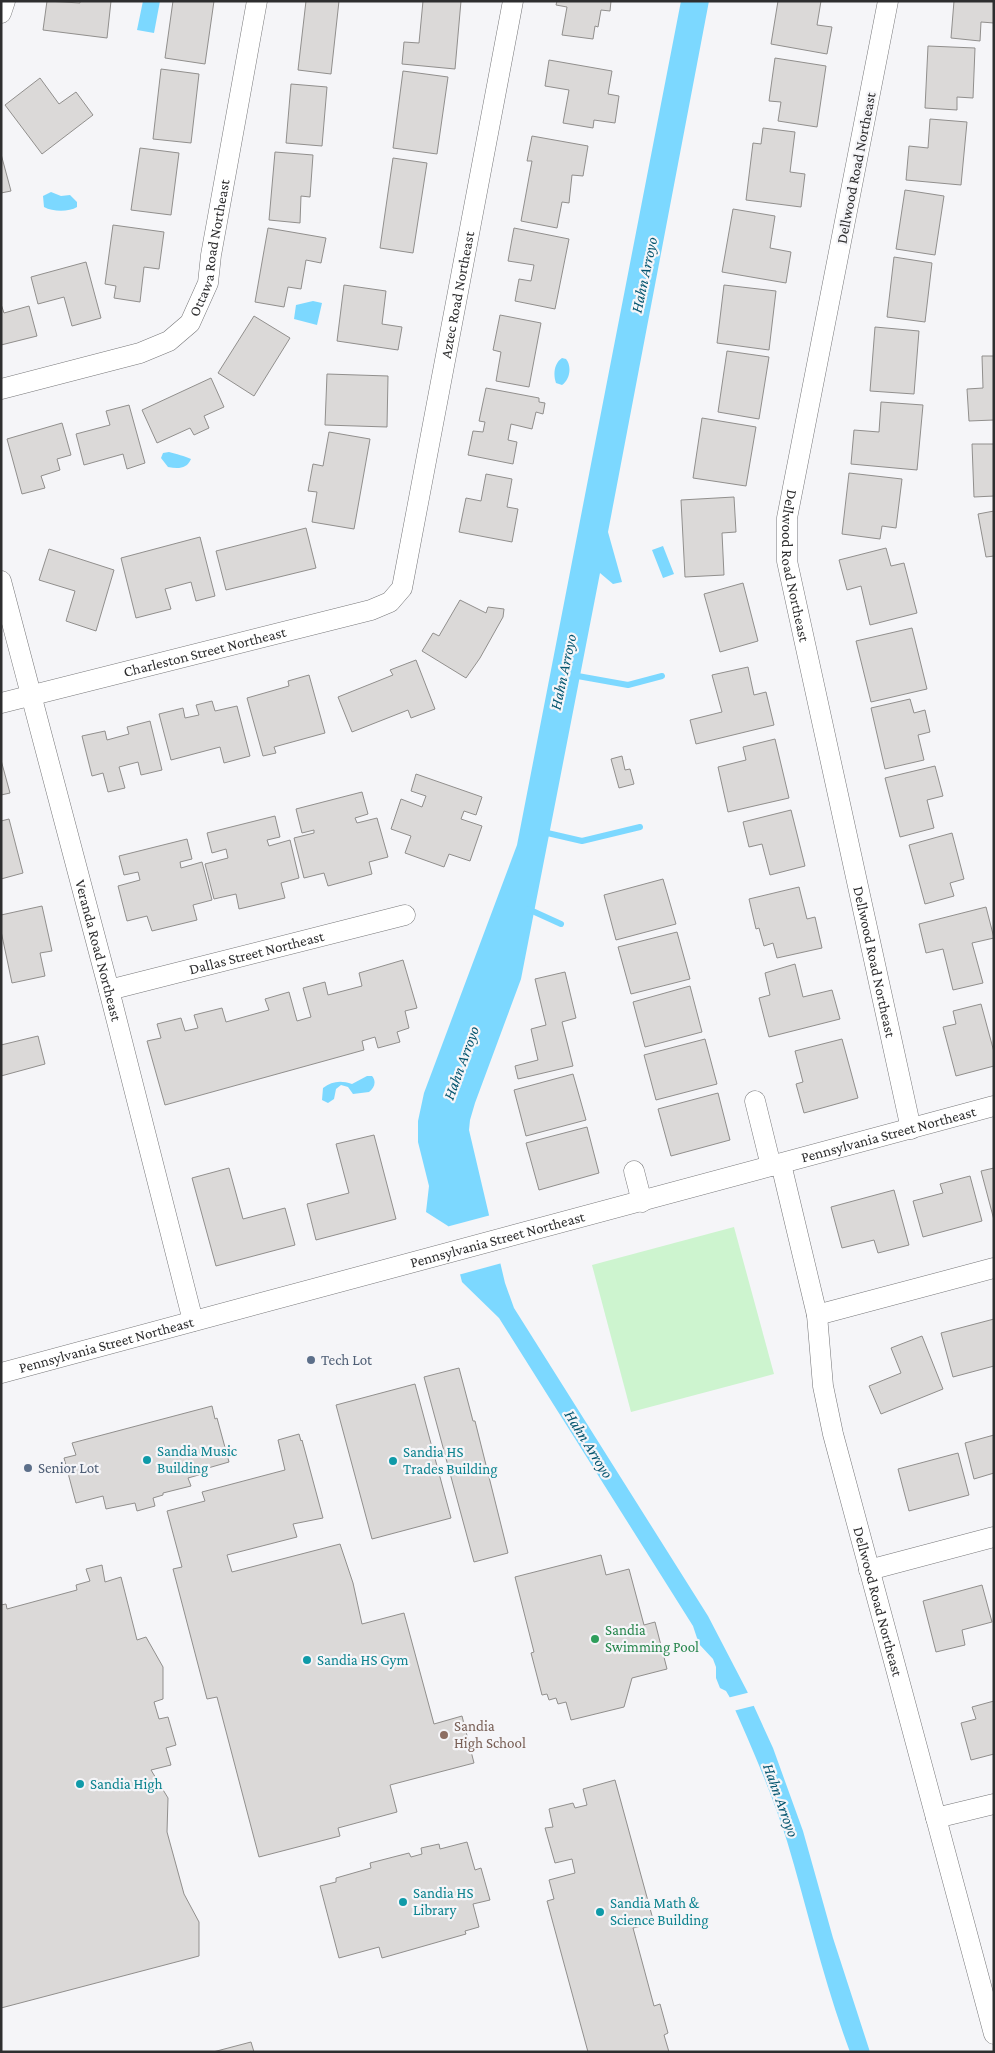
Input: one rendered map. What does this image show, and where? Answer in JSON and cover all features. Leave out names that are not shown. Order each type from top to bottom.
[{"type":"street","points":[[1,13],[5,1]]},
{"type":"street","name":"Ottawa Road Northeast","points":[[1,389],[140,352],[169,341],[190,323],[208,283],[214,236],[257,1]]},
{"type":"street","name":"Aztec Road Northeast","points":[[402,588],[513,1]]},
{"type":"street","name":"Dellwood Road Northeast","points":[[888,1],[787,518],[787,561],[911,1129]]},
{"type":"street","name":"Veranda Road Northeast","points":[[1,581],[109,990],[193,1321]]},
{"type":"street","name":"Charleston Street Northeast","points":[[1,703],[371,610],[390,602],[402,588]]},
{"type":"street","name":"Dallas Street Northeast","points":[[109,990],[405,915]]},
{"type":"street","points":[[755,1102],[776,1165]]},
{"type":"street","name":"Pennsylvania Street Northeast","points":[[1,1373],[994,1106]]},
{"type":"street","name":"Dellwood Road Northeast","points":[[776,1165],[816,1315],[823,1386],[833,1434],[994,2034]]},
{"type":"street","points":[[634,1171],[642,1202]]},
{"type":"street","points":[[816,1315],[994,1268]]},
{"type":"street","points":[[869,1570],[994,1537]]},
{"type":"street","points":[[936,1818],[994,1804]]},
{"type":"green space","points":[[734,1227],[774,1374],[631,1412],[592,1265]]},
{"type":"water","points":[[143,1],[160,1],[154,33],[137,30]]},
{"type":"water","name":"Hahn Arroyo","points":[[681,1],[709,1],[608,532],[622,582],[613,584],[600,573],[521,979],[475,1103],[469,1130],[505,1283],[514,1308],[708,1616],[747,1691],[773,1748],[803,1831],[833,1938],[870,2052],[850,2052],[824,1973],[781,1822],[760,1767],[729,1696],[726,1691],[720,1688],[716,1678],[716,1667],[713,1659],[699,1644],[693,1626],[499,1318],[462,1282],[448,1226],[426,1212],[429,1186],[418,1142],[418,1121],[424,1093],[517,845]]},
{"type":"water","points":[[51,192],[61,196],[70,195],[77,202],[77,207],[61,211],[44,207],[43,196]]},
{"type":"water","points":[[313,301],[322,303],[317,325],[294,319],[296,305]]},
{"type":"water","points":[[562,358],[568,362],[569,369],[567,380],[562,385],[556,383],[554,373],[557,363]]},
{"type":"water","points":[[169,452],[191,459],[187,465],[182,467],[168,467],[161,458],[163,453]]},
{"type":"water","points":[[663,546],[674,574],[663,578],[652,550]]},
{"type":"water","points":[[367,1076],[372,1076],[375,1083],[369,1092],[353,1094],[348,1087],[341,1085],[336,1089],[334,1099],[328,1103],[322,1100],[323,1088],[326,1086],[337,1082],[352,1084]]},
{"type":"pier","points":[[491,1215],[502,1263],[458,1275],[446,1227]]},
{"type":"pier","points":[[751,1692],[757,1705],[733,1711],[727,1698]]},
{"type":"building","points":[[47,1],[80,3],[80,1],[111,1],[107,38],[43,30]]},
{"type":"building","points":[[173,1],[214,1],[205,64],[165,58]]},
{"type":"building","points":[[306,1],[339,1],[331,74],[298,70]]},
{"type":"building","points":[[423,1],[461,1],[455,69],[402,64],[404,42],[419,43]]},
{"type":"building","points":[[557,1],[611,1],[610,11],[601,10],[598,27],[595,26],[593,39],[562,35],[567,7],[556,5]]},
{"type":"building","points":[[778,1],[821,1],[817,25],[832,27],[827,54],[771,44]]},
{"type":"building","points":[[954,1],[994,1],[994,23],[981,22],[980,41],[951,38]]},
{"type":"building","points":[[928,46],[975,48],[973,98],[957,97],[957,110],[925,108]]},
{"type":"building","points":[[775,58],[826,66],[817,127],[778,121],[781,102],[769,101]]},
{"type":"building","points":[[549,60],[612,71],[608,94],[619,96],[615,123],[594,120],[593,128],[563,123],[569,90],[545,86]]},
{"type":"building","points":[[161,69],[199,74],[191,143],[153,139]]},
{"type":"building","points":[[403,71],[448,77],[437,154],[393,148]]},
{"type":"building","points":[[40,78],[59,104],[76,92],[93,115],[42,154],[5,105]]},
{"type":"building","points":[[291,84],[327,87],[322,146],[286,143]]},
{"type":"building","points":[[930,119],[967,122],[961,185],[906,180],[909,146],[928,148]]},
{"type":"building","points":[[763,128],[795,132],[790,172],[805,174],[801,207],[746,200],[753,143],[761,144]]},
{"type":"building","points":[[532,136],[588,146],[583,176],[572,175],[569,203],[562,202],[557,228],[521,221],[532,161],[527,161]]},
{"type":"building","points":[[140,148],[179,153],[171,215],[131,210]]},
{"type":"building","points":[[275,152],[313,155],[310,197],[301,196],[300,223],[269,220]]},
{"type":"building","points":[[1,154],[11,191],[1,193]]},
{"type":"building","points":[[393,158],[427,163],[413,253],[380,248]]},
{"type":"building","points":[[905,190],[944,196],[935,255],[896,249]]},
{"type":"building","points":[[733,209],[775,216],[770,248],[791,252],[786,283],[722,272]]},
{"type":"building","points":[[113,225],[164,232],[159,269],[144,267],[140,302],[114,298],[116,286],[105,284]]},
{"type":"building","points":[[268,228],[326,238],[321,263],[306,260],[301,289],[288,287],[284,307],[255,302]]},
{"type":"building","points":[[514,228],[569,239],[555,309],[515,301],[519,279],[531,281],[534,265],[508,261]]},
{"type":"building","points":[[894,257],[932,263],[925,322],[887,317]]},
{"type":"building","points":[[86,262],[101,318],[72,326],[64,297],[38,304],[31,277]]},
{"type":"building","points":[[344,285],[386,291],[382,324],[402,327],[398,350],[337,341]]},
{"type":"building","points":[[724,285],[776,291],[769,350],[717,343]]},
{"type":"building","points":[[1,304],[4,313],[29,306],[37,336],[1,345]]},
{"type":"building","points":[[500,315],[541,323],[529,387],[496,381],[501,352],[493,350]]},
{"type":"building","points":[[254,316],[290,338],[254,396],[218,373]]},
{"type":"building","points":[[875,327],[919,331],[914,394],[870,391]]},
{"type":"building","points":[[727,351],[769,357],[759,419],[718,412]]},
{"type":"building","points":[[982,356],[994,356],[994,420],[969,421],[967,389],[983,388]]},
{"type":"building","points":[[327,374],[388,376],[387,427],[325,425]]},
{"type":"building","points":[[211,378],[224,407],[204,416],[209,428],[194,435],[190,428],[157,443],[142,410]]},
{"type":"building","points":[[486,388],[539,398],[539,402],[545,403],[543,414],[536,412],[532,429],[511,424],[508,440],[517,442],[513,464],[468,455],[473,431],[483,432],[485,422],[479,421]]},
{"type":"building","points":[[881,402],[923,405],[917,470],[851,464],[854,430],[879,432]]},
{"type":"building","points":[[129,405],[145,463],[127,469],[123,454],[84,465],[76,434],[110,425],[106,411]]},
{"type":"building","points":[[702,418],[756,427],[746,486],[693,478]]},
{"type":"building","points":[[62,423],[71,455],[57,459],[60,470],[41,476],[45,488],[22,494],[7,439]]},
{"type":"building","points":[[329,432],[370,439],[354,529],[312,522],[317,492],[308,491],[313,464],[323,466]]},
{"type":"building","points":[[972,444],[994,444],[994,496],[974,497]]},
{"type":"building","points":[[849,473],[902,479],[896,528],[882,526],[880,539],[842,534]]},
{"type":"building","points":[[486,474],[512,479],[507,507],[518,509],[512,542],[459,532],[466,498],[481,501]]},
{"type":"building","points":[[734,497],[736,532],[722,533],[724,575],[685,577],[681,500]]},
{"type":"building","points":[[994,511],[994,556],[986,557],[978,514]]},
{"type":"building","points":[[306,528],[316,568],[226,590],[216,551]]},
{"type":"building","points":[[200,537],[215,596],[196,601],[191,582],[165,589],[171,609],[136,618],[121,558]]},
{"type":"building","points":[[886,548],[891,566],[904,563],[917,613],[870,625],[861,586],[847,590],[839,560]]},
{"type":"building","points":[[49,549],[114,570],[96,631],[66,621],[75,591],[39,580]]},
{"type":"building","points":[[743,583],[758,641],[720,652],[704,594]]},
{"type":"building","points":[[460,600],[486,613],[488,607],[504,609],[503,617],[480,658],[466,678],[422,651],[433,633],[439,636]]},
{"type":"building","points":[[912,628],[927,689],[871,702],[856,641]]},
{"type":"building","points":[[416,660],[435,709],[411,718],[408,710],[352,732],[338,697],[393,675],[390,670]]},
{"type":"building","points":[[748,667],[754,695],[766,692],[774,725],[696,744],[690,720],[722,712],[712,675]]},
{"type":"building","points":[[309,675],[325,733],[274,747],[276,753],[263,756],[247,698],[289,686],[288,681]]},
{"type":"building","points":[[910,699],[914,713],[925,710],[930,732],[918,735],[924,760],[885,769],[871,708]]},
{"type":"building","points":[[212,701],[215,711],[237,706],[250,756],[224,763],[220,747],[171,760],[159,714],[183,708],[185,718],[199,715],[196,705]]},
{"type":"building","points":[[150,721],[162,770],[141,775],[138,762],[119,767],[125,788],[108,792],[103,773],[92,776],[82,736],[105,731],[107,740],[129,734],[127,727]]},
{"type":"building","points":[[775,739],[789,798],[728,812],[718,767],[746,760],[743,747]]},
{"type":"building","points":[[622,756],[625,770],[630,769],[634,784],[619,788],[611,759]]},
{"type":"building","points":[[1,760],[10,793],[1,795]]},
{"type":"building","points":[[935,766],[943,796],[927,800],[934,828],[900,837],[885,778]]},
{"type":"building","points":[[416,774],[482,797],[476,815],[464,811],[461,819],[482,826],[470,861],[449,854],[444,867],[405,853],[411,836],[391,829],[401,799],[422,807],[426,796],[411,791]]},
{"type":"building","points":[[362,792],[368,814],[355,818],[357,823],[377,818],[388,857],[369,862],[372,874],[328,886],[324,873],[304,878],[294,838],[314,833],[314,830],[302,833],[296,809]]},
{"type":"building","points":[[791,810],[805,866],[770,875],[762,844],[749,847],[743,822]]},
{"type":"building","points":[[275,816],[280,837],[267,840],[269,846],[290,840],[299,878],[281,883],[285,898],[239,909],[236,894],[214,899],[205,864],[228,858],[226,849],[212,853],[207,833]]},
{"type":"building","points":[[9,819],[23,873],[1,879],[1,821]]},
{"type":"building","points":[[952,833],[964,879],[950,883],[954,896],[925,904],[909,845]]},
{"type":"building","points":[[187,839],[192,859],[180,862],[181,868],[202,862],[212,900],[193,905],[197,920],[152,931],[147,916],[127,921],[118,886],[140,880],[138,872],[124,875],[119,856]]},
{"type":"building","points":[[663,879],[676,924],[616,940],[604,895]]},
{"type":"building","points":[[799,887],[807,919],[815,917],[822,948],[777,958],[773,943],[764,946],[759,928],[756,929],[749,899]]},
{"type":"building","points":[[42,906],[52,951],[40,953],[45,976],[12,983],[1,931],[1,915]]},
{"type":"building","points":[[986,907],[994,938],[972,943],[983,983],[953,990],[943,949],[926,953],[919,924]]},
{"type":"building","points":[[677,932],[690,979],[631,994],[618,947]]},
{"type":"building","points":[[403,960],[417,1008],[405,1011],[409,1028],[397,1032],[400,1042],[378,1048],[375,1037],[362,1041],[364,1050],[165,1105],[147,1041],[161,1038],[157,1024],[181,1018],[185,1031],[198,1028],[194,1015],[222,1008],[226,1022],[269,1010],[265,999],[289,992],[297,1021],[311,1017],[303,988],[325,982],[328,995],[362,986],[359,973]]},
{"type":"building","points":[[795,964],[803,997],[832,990],[840,1019],[769,1037],[759,998],[770,995],[765,973]]},
{"type":"building","points":[[565,972],[576,1018],[562,1022],[573,1066],[518,1079],[515,1066],[538,1060],[531,1029],[546,1025],[535,979]]},
{"type":"building","points":[[690,986],[702,1032],[645,1047],[633,1002]]},
{"type":"building","points":[[981,1004],[994,1052],[994,1066],[956,1076],[943,1027],[956,1024],[953,1011]]},
{"type":"building","points":[[38,1036],[45,1064],[1,1076],[1,1045]]},
{"type":"building","points":[[705,1039],[717,1084],[656,1100],[644,1055]]},
{"type":"building","points":[[842,1039],[858,1098],[804,1113],[796,1084],[803,1082],[795,1051]]},
{"type":"building","points":[[573,1074],[586,1120],[526,1136],[514,1090]]},
{"type":"building","points":[[718,1093],[730,1140],[671,1156],[658,1109]]},
{"type":"building","points":[[587,1127],[599,1173],[539,1190],[526,1143]]},
{"type":"building","points":[[374,1135],[396,1219],[316,1240],[307,1204],[349,1193],[336,1144]]},
{"type":"building","points":[[229,1168],[243,1219],[285,1208],[295,1245],[216,1266],[192,1178]]},
{"type":"building","points":[[994,1168],[994,1220],[981,1171]]},
{"type":"building","points":[[970,1176],[982,1221],[923,1237],[913,1201],[943,1193],[940,1184]]},
{"type":"building","points":[[894,1190],[909,1245],[878,1253],[874,1240],[842,1248],[831,1207]]},
{"type":"building","points":[[994,1319],[994,1366],[953,1377],[941,1333]]},
{"type":"building","points":[[922,1336],[943,1389],[881,1414],[869,1386],[901,1373],[891,1348]]},
{"type":"building","points":[[459,1368],[473,1421],[475,1421],[508,1553],[474,1562],[424,1377]]},
{"type":"building","name":"Sandia HS Trades Building","points":[[415,1384],[451,1518],[372,1539],[336,1405]]},
{"type":"building","name":"Sandia Music Building","points":[[212,1406],[229,1462],[201,1470],[202,1474],[188,1478],[191,1486],[163,1493],[163,1495],[153,1498],[155,1506],[137,1511],[135,1503],[106,1509],[103,1496],[76,1503],[64,1458],[76,1455],[72,1443]]},
{"type":"building","name":"Sandia HS Gym","points":[[299,1434],[323,1518],[293,1524],[297,1537],[227,1555],[232,1572],[340,1544],[353,1583],[362,1624],[404,1613],[434,1724],[462,1716],[474,1763],[390,1785],[397,1812],[338,1828],[340,1836],[259,1857],[217,1697],[207,1699],[173,1569],[182,1567],[167,1511],[205,1501],[202,1492],[285,1470],[278,1440]]},
{"type":"building","points":[[994,1435],[994,1473],[974,1479],[965,1443]]},
{"type":"building","points":[[958,1453],[969,1495],[909,1511],[898,1469]]},
{"type":"building","name":"Sandia Swimming Pool","points":[[601,1555],[606,1575],[629,1569],[644,1625],[655,1622],[667,1669],[632,1678],[624,1707],[571,1720],[566,1702],[558,1704],[556,1698],[549,1700],[547,1694],[542,1695],[531,1653],[534,1652],[515,1577]]},
{"type":"building","name":"Sandia High","points":[[102,1565],[105,1582],[121,1577],[137,1640],[146,1637],[163,1667],[163,1699],[154,1702],[159,1719],[168,1717],[176,1745],[166,1748],[171,1765],[151,1770],[168,1798],[167,1832],[184,1894],[199,1922],[199,1956],[1,2008],[1,1605],[6,1604],[7,1609],[77,1590],[76,1585],[90,1581],[86,1569]]},
{"type":"building","points":[[982,1585],[992,1622],[962,1630],[965,1645],[936,1652],[923,1601]]},
{"type":"building","points":[[994,1701],[994,1754],[971,1760],[961,1723],[976,1719],[972,1707]]},
{"type":"building","name":"Sandia Math & Science Building","points":[[615,1780],[654,1923],[633,1928],[654,2006],[660,2004],[668,2033],[664,2035],[669,2052],[588,2052],[547,1901],[554,1899],[549,1880],[575,1873],[572,1859],[555,1863],[545,1828],[553,1827],[549,1809],[573,1803],[575,1808],[587,1805],[583,1789]]},
{"type":"building","name":"Sandia HS Library","points":[[467,1842],[475,1870],[481,1868],[490,1900],[473,1904],[479,1927],[465,1931],[466,1934],[382,1958],[379,1947],[339,1958],[320,1886],[336,1882],[336,1878],[371,1868],[370,1863],[409,1853],[411,1857],[422,1854],[421,1848],[439,1844],[440,1849]]},
{"type":"building","points":[[251,2042],[254,2052],[213,2052]]},
{"type":"waterway","name":"Hahn Arroyo","points":[[572,675],[628,685],[662,676]]},
{"type":"waterway","points":[[543,832],[582,841],[640,827]]},
{"type":"waterway","points":[[528,909],[561,924]]},
{"type":"place","name":"Tech Lot","points":[[311,1360]]},
{"type":"place","name":"Sandia Music Building","points":[[147,1460]]},
{"type":"place","name":"Sandia HS Trades Building","points":[[393,1461]]},
{"type":"place","name":"Senior Lot","points":[[28,1468]]},
{"type":"place","name":"Sandia Swimming Pool","points":[[595,1639]]},
{"type":"place","name":"Sandia HS Gym","points":[[307,1660]]},
{"type":"place","name":"Sandia High School","points":[[444,1735]]},
{"type":"place","name":"Sandia High","points":[[80,1784]]},
{"type":"place","name":"Sandia HS Library","points":[[403,1902]]},
{"type":"place","name":"Sandia Math & Science Building","points":[[600,1912]]}]
